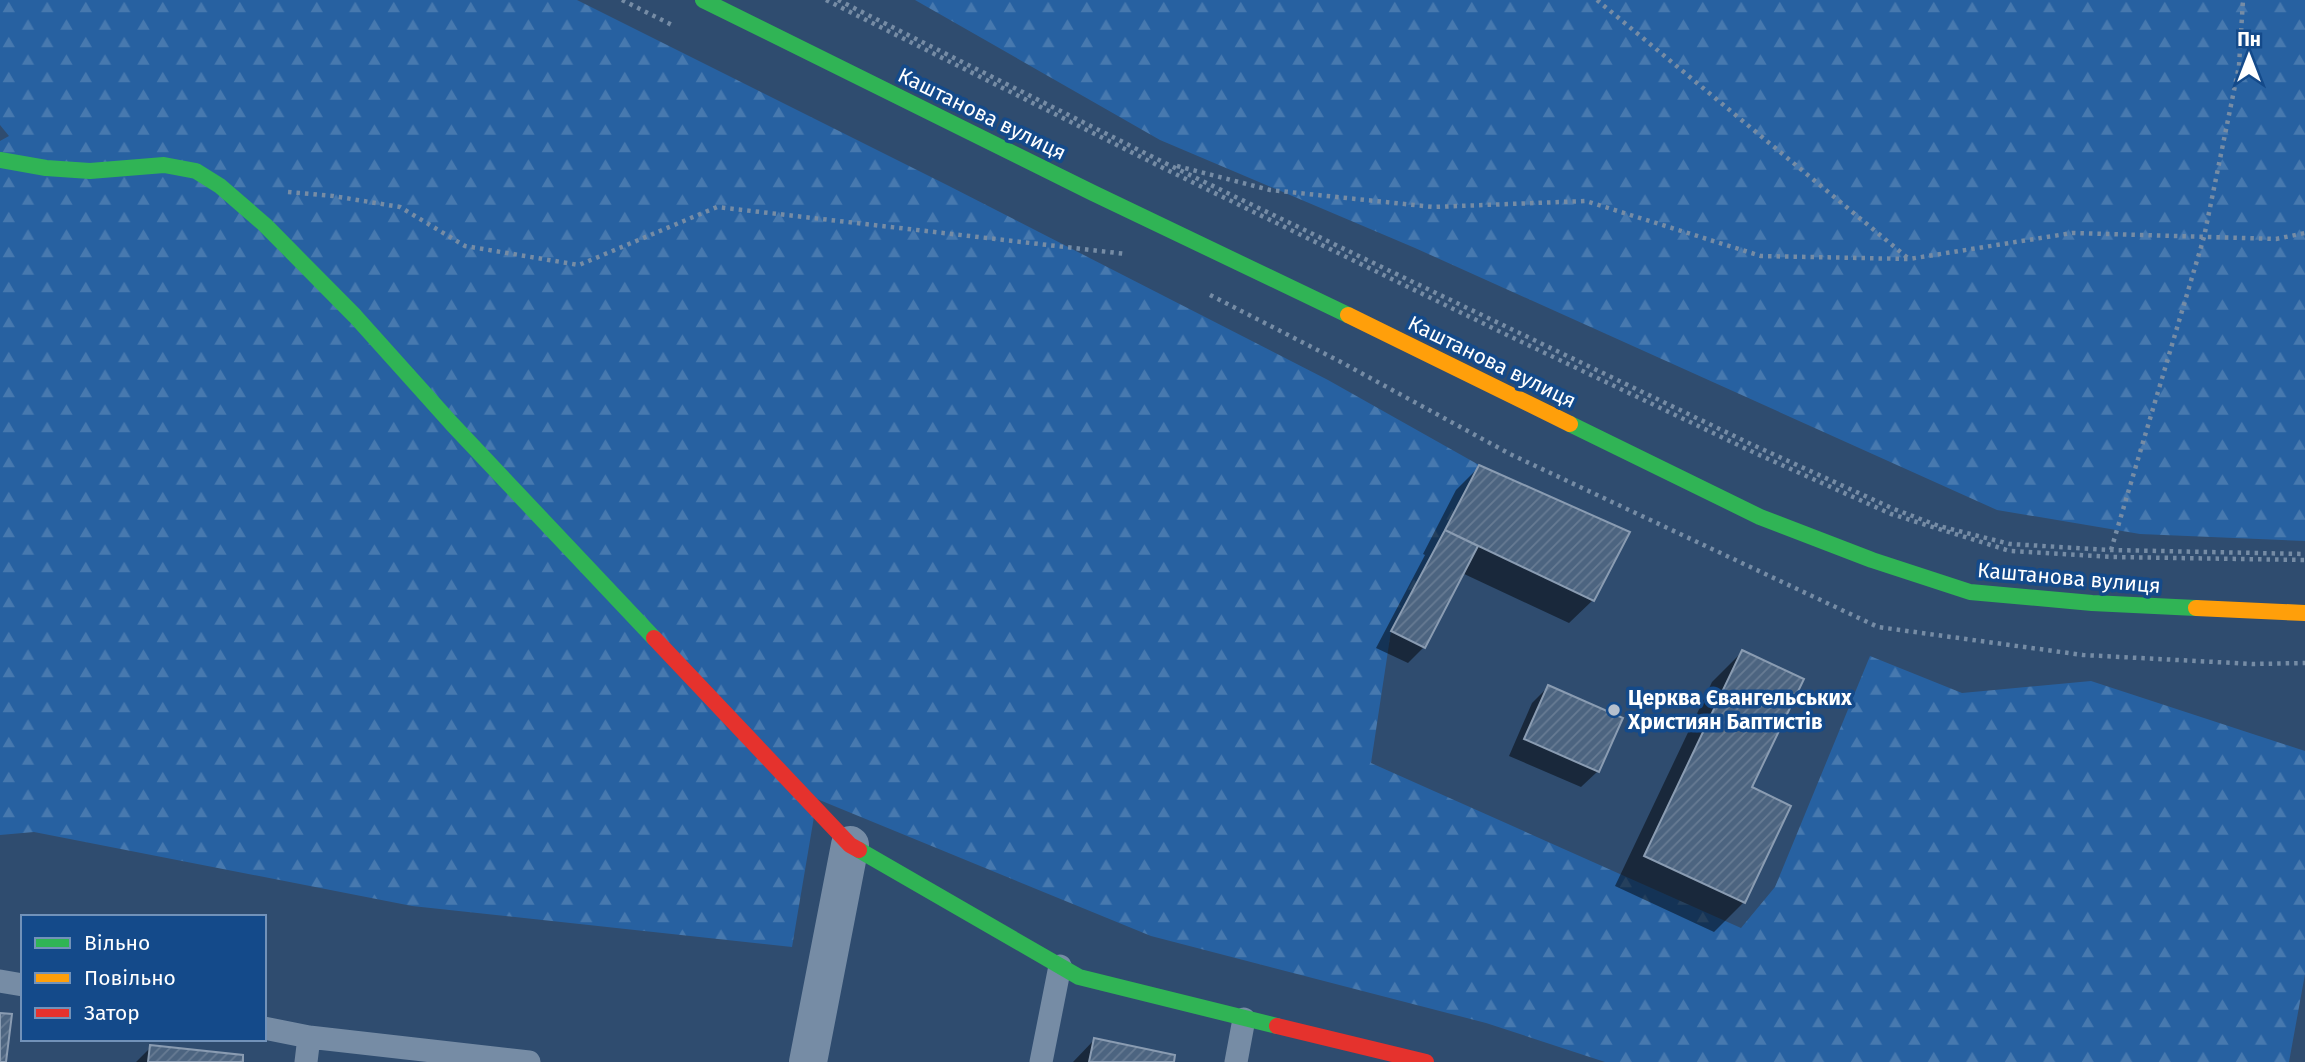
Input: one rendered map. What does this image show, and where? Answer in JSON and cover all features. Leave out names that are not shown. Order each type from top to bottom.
[{"type":"street","name":"Каштанова вулиця","points":[[703,0],[1760,517],[1859,556],[1970,592],[2092,603],[2305,613]]},
{"type":"street","points":[[0,160],[90,171],[164,165],[196,171],[220,186],[265,225],[355,316],[452,424],[850,845],[1079,977],[1386,1057],[1426,1062]]},
{"type":"street","points":[[808,1062],[850,845]]},
{"type":"lane","points":[[1041,1062],[1060,966]]},
{"type":"lane","points":[[0,981],[21,985]]},
{"type":"lane","points":[[1236,1062],[1244,1019]]},
{"type":"lane","points":[[266,1028],[309,1037],[530,1062]]},
{"type":"lane","points":[[306,1062],[309,1037]]},
{"type":"path","points":[[826,0],[1505,334],[1755,453],[1891,514],[2010,551],[2112,557],[2305,560]]},
{"type":"path","points":[[838,0],[1167,164],[1753,445],[1894,509],[1939,526],[2010,544],[2111,550],[2305,554]]},
{"type":"path","points":[[1597,0],[1909,259]]},
{"type":"path","points":[[2111,550],[2204,237],[2239,66],[2243,0]]},
{"type":"path","points":[[1167,164],[1270,190],[1433,206],[1586,201],[1761,256],[1909,259],[2072,233],[2276,239],[2305,233]]},
{"type":"path","points":[[283,191],[333,195],[400,207],[465,246],[579,265],[717,206],[1133,255]]},
{"type":"green space","points":[[0,0],[577,0],[1328,380],[1479,465],[1391,631],[1371,763],[1741,928],[1775,887],[1870,656],[1962,693],[2091,681],[2305,751],[2305,974],[2289,1062],[1605,1062],[1486,1023],[1151,936],[817,799],[792,947],[412,906],[34,832],[0,835],[0,141],[9,136],[0,125]]},
{"type":"green space","points":[[915,0],[2305,0],[2305,541],[2140,534],[1997,510],[1415,248],[1160,140]]},
{"type":"building","points":[[1479,465],[1630,532],[1594,601],[1445,530]]},
{"type":"building","points":[[1445,530],[1478,546],[1425,648],[1391,631]]},
{"type":"building","points":[[1742,650],[1804,679],[1752,787],[1791,806],[1745,903],[1644,856]]},
{"type":"building","points":[[1548,685],[1623,718],[1599,772],[1524,739]]},
{"type":"building","points":[[0,1013],[12,1014],[6,1062],[0,1062]]},
{"type":"building","points":[[1094,1038],[1175,1055],[1174,1062],[1089,1062]]},
{"type":"building","points":[[150,1045],[243,1055],[243,1062],[148,1062]]},
{"type":"traffic: fast","points":[[703,0],[1093,193],[1348,315]]},
{"type":"traffic: fast","points":[[0,160],[46,168],[90,171],[164,165],[196,171],[220,186],[265,225],[355,316],[452,424],[654,638]]},
{"type":"traffic: fast","points":[[1570,424],[1760,517],[1872,560],[1970,592],[2092,603],[2196,608]]},
{"type":"traffic: fast","points":[[859,850],[1079,977],[1277,1026]]},
{"type":"traffic: slow","points":[[1348,315],[1570,424]]},
{"type":"traffic: slow","points":[[2196,608],[2305,613]]},
{"type":"traffic: jam","points":[[654,638],[850,845],[859,850]]},
{"type":"traffic: jam","points":[[1277,1026],[1426,1062]]},
{"type":"place","name":"Церква Євангельських Християн Баптистів","points":[[1614,710]]}]
